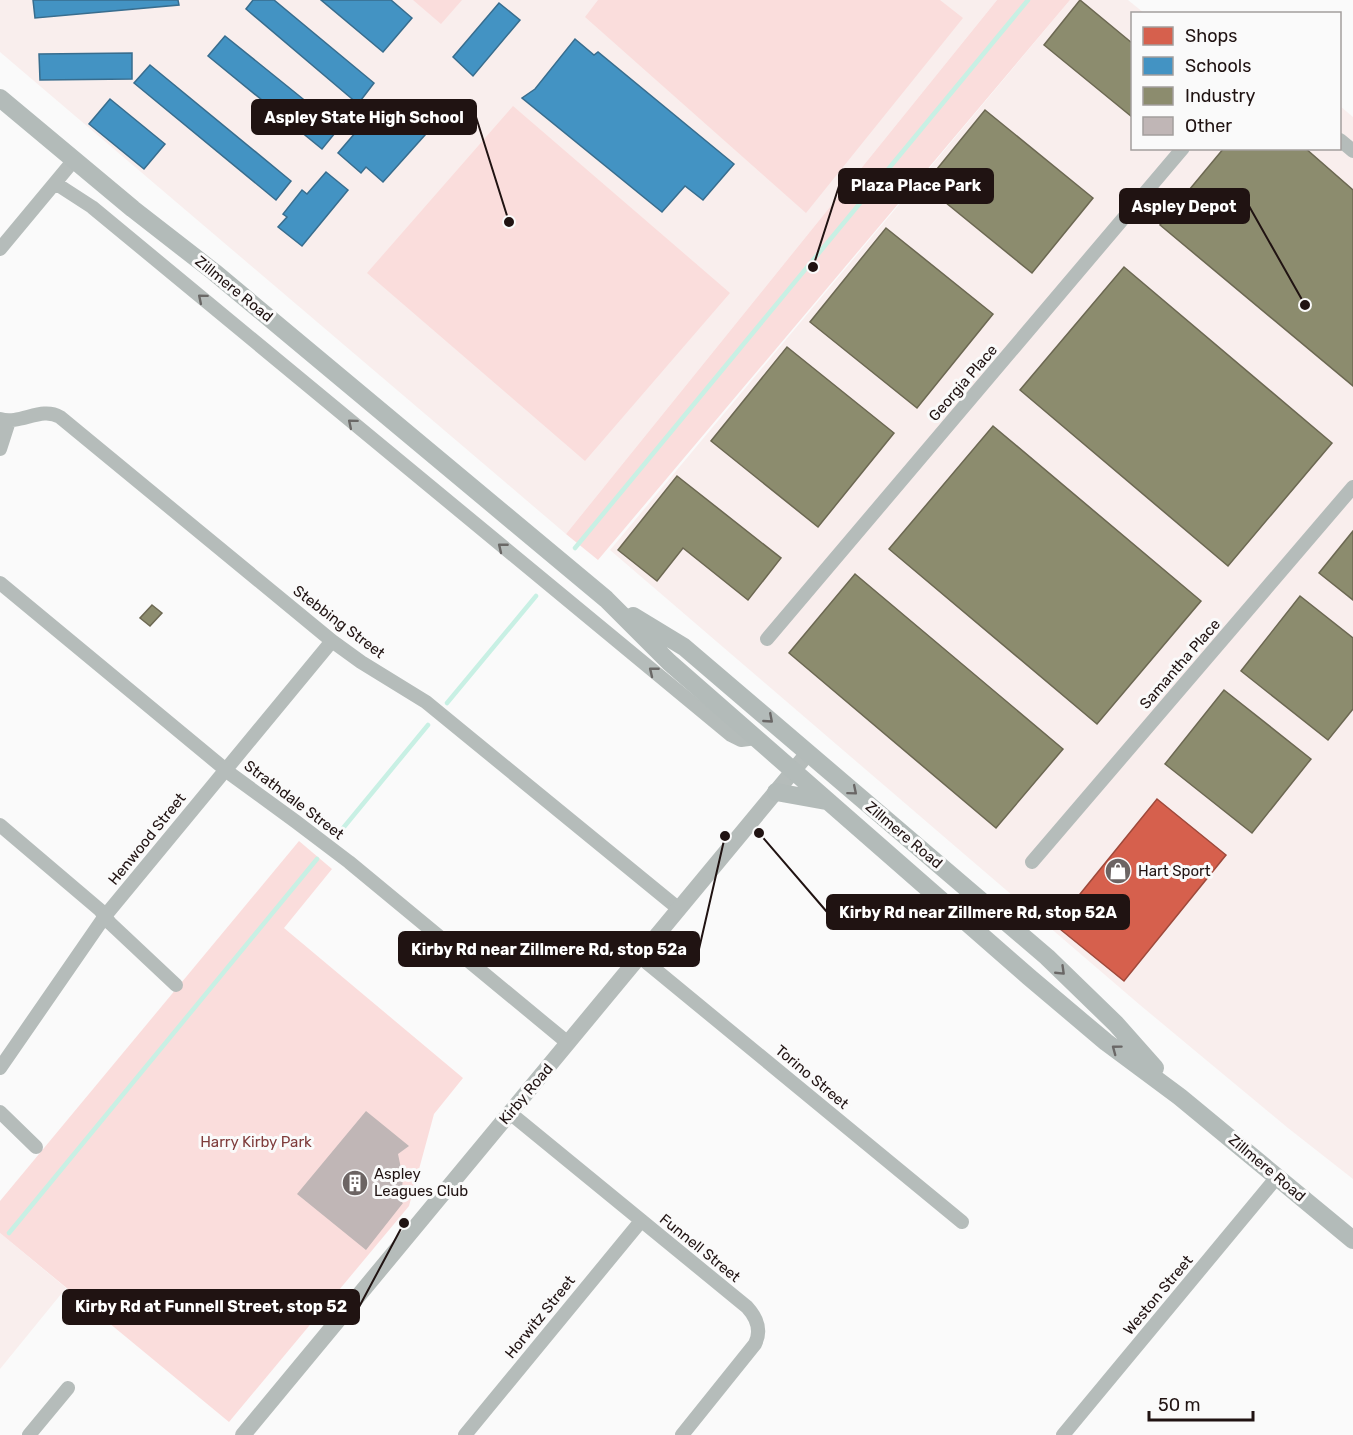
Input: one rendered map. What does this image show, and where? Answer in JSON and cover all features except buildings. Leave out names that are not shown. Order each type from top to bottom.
[{"type":"main road","name":"Zillmere Road","points":[[0,98],[214,272],[606,599],[669,662],[985,939],[1106,1042],[1180,1097],[1353,1240]]},
{"type":"main road","name":"Zillmere Road","points":[[606,599],[684,647],[1047,957],[1116,1024],[1180,1097]]},
{"type":"main road","points":[[776,792],[826,801]]},
{"type":"street","points":[[1341,141],[1353,151]]},
{"type":"street","name":"Georgia Place","points":[[767,639],[1181,150]]},
{"type":"street","points":[[0,249],[74,160]]},
{"type":"street","name":"Zillmere Road","points":[[55,183],[92,207],[731,735],[741,740],[756,738]]},
{"type":"street","name":"Stebbing Street","points":[[5,420],[23,420],[47,412],[60,417],[332,641],[426,702],[679,909]]},
{"type":"street","points":[[0,449],[5,420]]},
{"type":"street","points":[[449,503],[467,482]]},
{"type":"street","name":"Samantha Place","points":[[1032,862],[1353,486]]},
{"type":"street","name":"Strathdale Street","points":[[0,583],[226,770],[349,862],[568,1043]]},
{"type":"street","name":"Henwood Street","points":[[0,1068],[105,916],[332,641]]},
{"type":"street","name":"Kirby Road","points":[[243,1435],[808,753]]},
{"type":"street","points":[[0,825],[105,916],[176,985]]},
{"type":"street","name":"Torino Street","points":[[640,957],[962,1222]]},
{"type":"street","points":[[0,1112],[36,1147]]},
{"type":"street","name":"Funnell Street","points":[[510,1113],[753,1313],[759,1326],[758,1338],[751,1350],[682,1435]]},
{"type":"street","name":"Weston Street","points":[[1063,1435],[1277,1177]]},
{"type":"street","name":"Horwitz Street","points":[[465,1435],[641,1221]]},
{"type":"street","points":[[29,1435],[68,1388]]},
{"type":"shaded area","points":[[0,0],[997,0],[566,534],[0,52]]},
{"type":"shaded area","points":[[1070,0],[1128,0],[1143,12],[1131,12],[1131,150],[1341,150],[1341,107],[1353,117],[1353,1179],[1140,1005],[610,550]]},
{"type":"shaded area","points":[[0,1233],[66,1288],[0,1369]]},
{"type":"green space","points":[[413,0],[462,0],[441,24]]},
{"type":"green space","points":[[598,0],[940,0],[963,18],[806,213],[585,17]]},
{"type":"green space","points":[[997,0],[1070,0],[598,560],[566,534]]},
{"type":"green space","points":[[513,106],[730,293],[585,461],[367,273]]},
{"type":"green space","name":"Harry Kirby Park","points":[[299,841],[332,869],[284,928],[463,1078],[434,1114],[409,1206],[229,1422],[0,1233],[0,1201]]},
{"type":"waterway","points":[[575,548],[1028,0]]},
{"type":"waterway","points":[[447,703],[536,596]]},
{"type":"waterway","points":[[339,833],[428,725]]},
{"type":"waterway","points":[[9,1233],[317,859]]},
{"type":"place","name":"Aspley State High School","points":[[509,222]]},
{"type":"place","name":"Plaza Place Park","points":[[813,267]]},
{"type":"place","name":"Aspley Depot","points":[[1305,305]]},
{"type":"place","name":"Kirby Rd near Zillmere Rd, stop 52A","points":[[759,833]]},
{"type":"place","name":"Kirby Rd near Zillmere Rd, stop 52a","points":[[725,836]]},
{"type":"place","name":"Hart Sport","points":[[1118,871]]},
{"type":"place","name":"Aspley Leagues Club","points":[[355,1183]]},
{"type":"place","name":"Kirby Rd at Funnell Street, stop 52","points":[[404,1223]]}]
